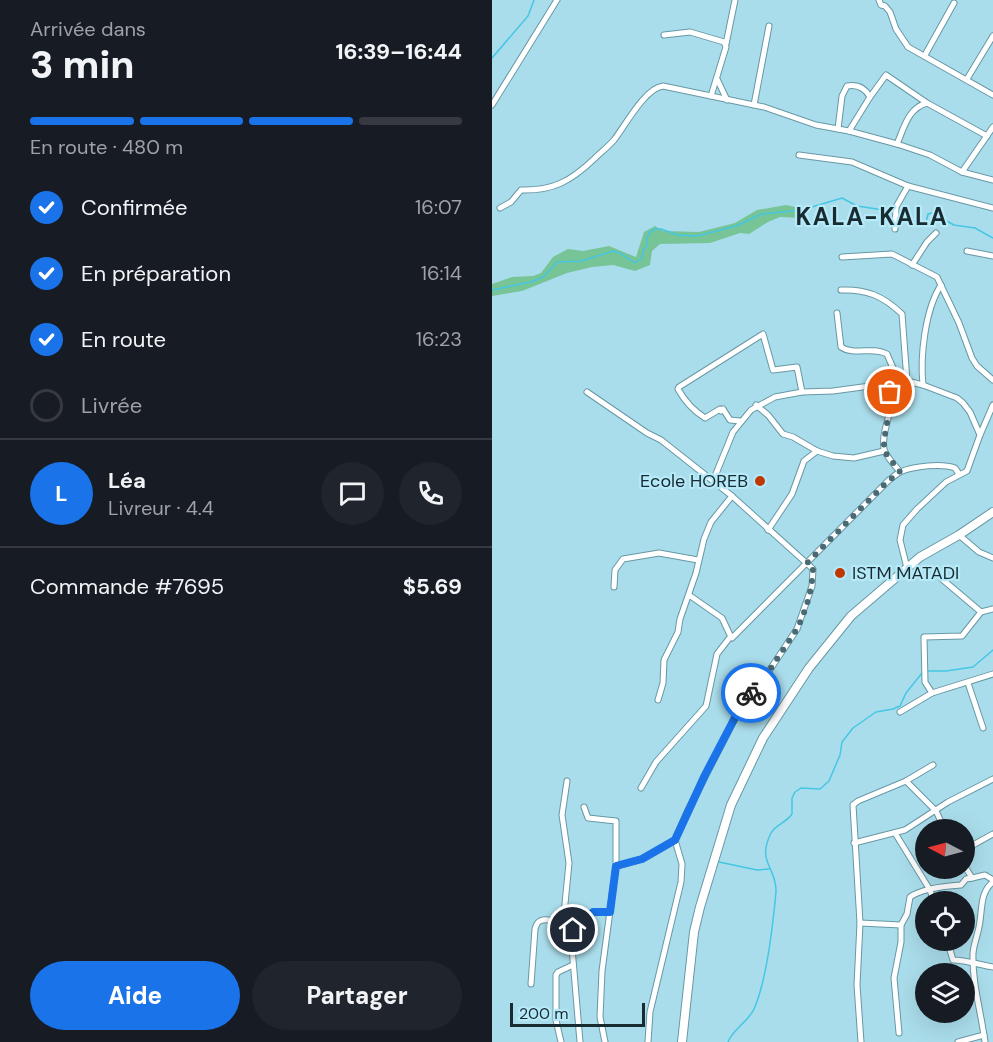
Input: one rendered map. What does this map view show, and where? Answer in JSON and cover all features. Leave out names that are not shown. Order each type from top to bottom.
[{"type":"highway","points":[[682,1042],[693,942],[700,907],[720,836],[744,775],[763,738],[809,668],[851,616],[920,557],[993,512]]},
{"type":"street","points":[[492,105],[557,0]]},
{"type":"street","points":[[711,96],[726,44],[735,0]]},
{"type":"street","points":[[879,0],[881,5],[890,12],[905,44],[993,95]]},
{"type":"street","points":[[925,55],[954,3]]},
{"type":"street","points":[[754,105],[769,26]]},
{"type":"street","points":[[664,35],[690,32],[726,44]]},
{"type":"street","points":[[967,79],[993,36]]},
{"type":"street","points":[[849,131],[886,75],[927,103],[987,136]]},
{"type":"street","points":[[717,79],[726,100]]},
{"type":"street","points":[[838,129],[842,96],[847,86],[863,88],[870,97]]},
{"type":"street","points":[[500,208],[512,202],[521,190],[547,189],[584,170],[610,145],[638,107],[658,87],[754,105],[816,124],[897,144],[930,155],[962,172],[993,180]]},
{"type":"street","points":[[897,144],[909,114],[918,106],[927,103]]},
{"type":"street","points":[[962,172],[993,127]]},
{"type":"street","points":[[799,155],[852,162],[908,186],[993,208]]},
{"type":"street","points":[[895,229],[896,207],[908,186]]},
{"type":"street","points":[[912,265],[936,233]]},
{"type":"street","points":[[968,251],[993,256]]},
{"type":"street","points":[[842,257],[892,254],[933,274],[941,285],[959,323],[972,358],[977,366],[993,380]]},
{"type":"street","points":[[923,385],[922,352],[933,300],[941,285]]},
{"type":"street","points":[[841,290],[860,290],[890,303],[902,314],[907,381]]},
{"type":"street","points":[[837,313],[840,347],[847,351],[874,350],[887,354],[893,368],[889,384],[890,407],[884,451],[900,472]]},
{"type":"street","points":[[740,421],[730,420],[723,410],[705,418],[695,411],[679,391],[679,387],[764,334],[773,370],[797,367],[802,392]]},
{"type":"street","points":[[713,481],[740,421],[756,405],[775,397],[802,392],[833,391],[907,381],[957,398],[970,412],[980,435]]},
{"type":"street","points":[[587,392],[639,428],[661,440],[732,496],[813,569],[812,586],[797,629],[763,680],[741,706],[675,840],[642,859],[616,866]]},
{"type":"street","points":[[756,405],[768,415],[783,434],[818,451],[833,456],[854,458],[884,451]]},
{"type":"street","points":[[907,568],[900,540],[903,525],[946,482],[967,471],[993,405]]},
{"type":"street","points":[[768,530],[792,494],[804,461],[818,451]]},
{"type":"street","points":[[641,788],[656,762],[706,706],[717,654],[731,636],[732,638],[888,481],[900,472],[930,465],[943,465],[955,468],[959,474]]},
{"type":"street","points":[[658,700],[663,682],[664,660],[676,638],[711,522],[732,496]]},
{"type":"street","points":[[959,535],[979,552],[993,558]]},
{"type":"street","points":[[614,587],[615,570],[623,559],[660,553],[698,560]]},
{"type":"street","points":[[942,579],[981,612]]},
{"type":"street","points":[[689,595],[722,618],[732,638]]},
{"type":"street","points":[[932,693],[925,682],[924,638],[962,636],[981,612],[993,609]]},
{"type":"street","points":[[900,712],[932,693],[993,674]]},
{"type":"street","points":[[968,682],[983,728]]},
{"type":"street","points":[[861,1042],[857,974],[860,923],[854,843],[854,803],[906,781],[933,765]]},
{"type":"street","points":[[854,843],[905,830],[948,802],[993,779]]},
{"type":"street","points":[[563,924],[570,863],[562,815],[567,781]]},
{"type":"street","points":[[906,781],[936,811],[940,819]]},
{"type":"street","points":[[584,807],[588,818],[616,821],[616,866],[605,946],[600,1017],[605,1042]]},
{"type":"street","points":[[895,833],[930,890]]},
{"type":"street","points":[[975,844],[993,834]]},
{"type":"street","points":[[648,1042],[650,1012],[681,882],[681,864],[675,840]]},
{"type":"street","points":[[973,963],[979,934],[981,904],[986,888],[993,881],[985,875],[975,877]]},
{"type":"street","points":[[899,1033],[894,978],[901,942],[901,925],[907,914],[910,897],[915,893],[961,885],[966,879]]},
{"type":"street","points":[[580,1042],[570,940],[573,930],[585,922],[593,912],[610,912]]},
{"type":"street","points":[[531,984],[537,924],[544,920],[563,924],[573,930]]},
{"type":"street","points":[[860,923],[901,925]]},
{"type":"street","points":[[950,951],[953,960],[970,963]]},
{"type":"street","points":[[975,964],[993,967]]},
{"type":"street","points":[[561,1042],[556,1020],[556,975],[573,965]]},
{"type":"street","points":[[975,977],[985,1042]]},
{"type":"street","points":[[958,1042],[984,1035]]},
{"type":"green space","points":[[786,205],[800,208],[800,218],[780,217],[749,234],[740,233],[710,243],[660,244],[652,251],[650,265],[635,271],[613,265],[592,267],[567,273],[522,291],[492,296],[492,284],[512,277],[533,276],[541,273],[553,257],[568,249],[583,251],[609,246],[636,257],[644,232],[655,226],[663,231],[699,232],[735,223],[757,210]]},
{"type":"waterway","points":[[492,58],[528,16],[534,0]]},
{"type":"waterway","points":[[492,290],[531,282],[543,277],[557,262],[582,261],[613,251],[635,263],[642,258],[647,245],[647,237],[655,229],[678,235],[697,236],[736,226],[762,214],[802,210],[842,198],[857,206],[890,211]]},
{"type":"waterway","points":[[899,215],[921,224],[926,223],[928,214],[932,213],[954,225],[975,228],[993,238]]},
{"type":"waterway","points":[[926,671],[973,667],[993,650]]},
{"type":"waterway","points":[[728,1042],[754,1009],[766,968],[776,892],[774,876],[766,858],[767,843],[771,833],[792,814],[792,798],[795,792],[801,788],[820,789],[829,781],[840,755],[842,742],[853,728],[876,712],[900,706],[906,693],[922,673]]},
{"type":"waterway","points":[[719,862],[757,870],[769,869]]},
{"type":"way so far","points":[[751,693],[763,680],[801,620],[812,586],[813,569],[807,563],[888,481],[900,472],[884,451],[889,420],[890,392]]},
{"type":"place","name":"Ecole HOREB","points":[[760,481]]},
{"type":"place","name":"ISTM MATADI","points":[[840,573]]},
{"type":"district","name":"KALA-KALA","points":[[872,216]]},
{"type":"route","points":[[573,930],[585,922],[593,912],[610,912],[616,866],[642,859],[675,840],[705,775],[741,706],[751,693]]}]
